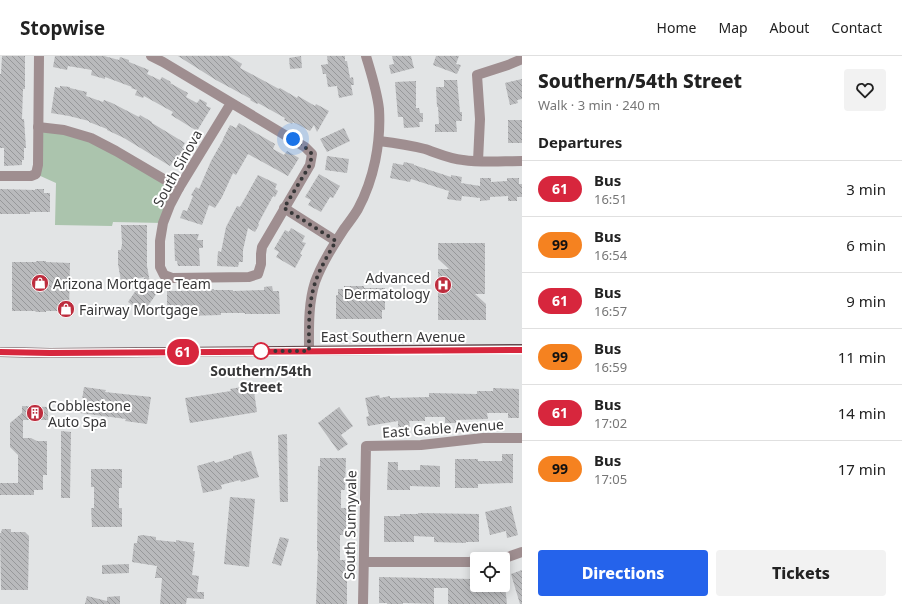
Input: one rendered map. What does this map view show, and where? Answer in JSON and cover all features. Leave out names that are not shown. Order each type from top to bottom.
[{"type":"main road","name":"East Southern Avenue","points":[[0,352],[57,353],[522,350]]},
{"type":"street","points":[[0,176],[31,176],[36,174],[38,165],[39,56]]},
{"type":"street","points":[[151,56],[305,147],[312,154],[310,165],[284,208],[336,241]]},
{"type":"street","points":[[309,351],[310,304],[315,284],[324,261],[358,209],[372,176],[379,141],[378,109],[374,83],[366,56]]},
{"type":"street","points":[[478,161],[480,119],[477,75],[522,59]]},
{"type":"street","name":"South Sinova","points":[[231,102],[179,188],[163,223],[160,241],[160,267],[164,276],[172,278],[249,277],[258,274],[261,264],[262,247],[284,208]]},
{"type":"street","points":[[38,127],[64,130],[91,138],[179,188]]},
{"type":"street","points":[[379,141],[405,144],[445,157],[462,160],[522,161]]},
{"type":"street","name":"East Gable Avenue","points":[[366,446],[421,445],[483,438],[522,438]]},
{"type":"street","name":"South Sunnyvale","points":[[363,604],[366,446]]},
{"type":"street","points":[[510,556],[522,552]]},
{"type":"street","points":[[364,562],[470,562]]},
{"type":"green space","points":[[38,127],[91,138],[179,188],[163,223],[113,222],[112,226],[55,225],[56,183],[36,174]]},
{"type":"building","points":[[2,56],[25,56],[25,89],[23,89],[22,119],[24,119],[26,148],[24,148],[24,160],[22,160],[22,165],[4,166],[4,148],[0,148],[0,74]]},
{"type":"building","points":[[55,56],[104,56],[119,60],[120,57],[129,60],[129,62],[149,70],[147,74],[160,80],[162,77],[188,93],[186,97],[197,103],[200,99],[207,103],[206,106],[211,108],[197,131],[171,115],[173,112],[144,96],[143,98],[135,95],[137,90],[131,88],[132,87],[105,77],[105,79],[91,75],[92,70],[68,66],[67,70],[53,67]]},
{"type":"building","points":[[178,56],[229,56],[242,64],[240,68],[297,98],[298,96],[315,106],[316,104],[329,111],[317,132],[314,125],[310,131],[293,122],[292,124],[284,120],[285,118],[250,100],[251,99],[216,80]]},
{"type":"building","points":[[301,56],[302,68],[290,69],[289,58]]},
{"type":"building","points":[[327,56],[345,56],[350,78],[353,77],[354,85],[351,85],[353,95],[339,98],[337,86],[328,87],[326,74],[323,74],[321,65],[328,64]]},
{"type":"building","points":[[392,56],[411,56],[414,68],[391,74],[389,65],[394,64]]},
{"type":"building","points":[[436,56],[459,56],[456,64],[461,65],[457,74],[433,65]]},
{"type":"building","points":[[522,79],[522,99],[517,100],[518,103],[510,105],[505,83]]},
{"type":"building","points":[[444,80],[457,80],[462,121],[456,121],[457,132],[435,132],[435,124],[439,124],[436,87],[444,87]]},
{"type":"building","points":[[416,81],[416,108],[419,108],[420,113],[423,113],[423,122],[419,122],[420,127],[404,128],[403,117],[398,117],[395,82]]},
{"type":"building","points":[[60,86],[87,92],[86,96],[103,102],[104,100],[112,103],[139,117],[140,115],[185,143],[182,148],[186,150],[177,166],[172,163],[170,166],[124,138],[89,121],[51,113],[55,87],[60,88]]},
{"type":"building","points":[[508,120],[522,120],[522,143],[508,143]]},
{"type":"building","points":[[239,123],[275,144],[273,149],[284,155],[287,151],[299,158],[288,176],[248,154],[236,175],[233,173],[215,208],[209,205],[202,225],[180,218],[183,210],[187,211],[193,196],[191,195],[196,187],[199,189],[211,161],[230,125],[236,128]]},
{"type":"building","points":[[344,128],[350,141],[327,152],[320,139]]},
{"type":"building","points":[[327,156],[349,159],[347,173],[325,170]]},
{"type":"building","points":[[404,162],[451,177],[451,175],[462,177],[461,183],[480,186],[480,178],[491,178],[491,182],[507,181],[507,178],[519,178],[519,184],[522,184],[522,197],[517,197],[517,201],[508,201],[508,196],[490,197],[490,200],[480,201],[480,198],[462,196],[461,201],[447,199],[449,191],[411,179],[410,182],[390,178],[393,163],[403,165]]},
{"type":"building","points":[[319,174],[340,186],[333,198],[330,197],[321,212],[308,205],[311,200],[305,197]]},
{"type":"building","points":[[258,175],[277,184],[275,189],[278,191],[275,197],[273,196],[255,232],[248,228],[243,250],[243,262],[239,262],[238,267],[217,266],[218,251],[221,252],[226,227],[237,206],[240,207]]},
{"type":"building","points":[[0,189],[44,189],[44,193],[50,193],[50,212],[0,214]]},
{"type":"building","points":[[121,225],[147,225],[147,266],[150,283],[159,290],[143,313],[128,302],[145,277],[121,281],[118,264],[118,250],[121,250],[122,244]]},
{"type":"building","points":[[291,228],[305,236],[302,242],[306,243],[295,268],[276,257],[279,252],[274,249],[285,230],[289,232]]},
{"type":"building","points":[[174,234],[199,234],[197,240],[203,240],[203,248],[199,248],[200,266],[178,266],[177,261],[175,261]]},
{"type":"building","points":[[438,243],[485,243],[485,294],[475,294],[486,304],[486,320],[438,320],[438,269],[449,269],[438,259]]},
{"type":"building","points":[[36,261],[70,263],[69,311],[12,311],[12,262]]},
{"type":"building","points":[[272,286],[273,291],[279,291],[280,314],[221,313],[221,315],[185,316],[167,314],[167,291],[205,289],[233,291],[264,290],[264,287]]},
{"type":"building","points":[[344,286],[385,288],[385,310],[382,310],[382,319],[336,319],[336,295],[338,295],[338,289],[344,289]]},
{"type":"building","points":[[253,385],[257,412],[190,423],[185,398],[231,391],[230,389]]},
{"type":"building","points":[[84,387],[106,390],[105,392],[151,397],[147,424],[125,421],[126,419],[80,413]]},
{"type":"building","points":[[493,388],[519,389],[519,418],[508,418],[508,413],[487,413],[488,419],[456,420],[456,423],[445,423],[445,417],[425,417],[425,421],[409,421],[410,427],[398,427],[398,421],[368,426],[366,417],[369,416],[365,398],[379,395],[380,398],[390,396],[390,398],[429,397],[429,393],[477,394],[477,391],[493,391]]},
{"type":"building","name":"Cobblestone Auto Spa","points":[[22,406],[48,407],[48,420],[23,420],[23,438],[31,438],[37,441],[47,441],[47,475],[43,475],[43,490],[34,490],[34,495],[0,495],[0,483],[18,483],[18,455],[10,447],[10,423],[22,413]]},
{"type":"building","points":[[339,407],[353,426],[341,435],[348,444],[338,451],[318,423]]},
{"type":"building","points":[[61,431],[71,432],[70,498],[61,498]]},
{"type":"building","points":[[287,434],[288,502],[280,502],[278,435]]},
{"type":"building","points":[[251,451],[259,477],[221,485],[222,489],[203,493],[197,466],[233,458],[233,456]]},
{"type":"building","points":[[502,454],[513,454],[513,483],[478,484],[478,488],[455,488],[455,459],[502,461]]},
{"type":"building","points":[[320,458],[346,458],[345,490],[341,490],[341,508],[347,508],[346,535],[340,535],[340,560],[346,560],[345,576],[347,576],[347,604],[316,604],[318,551],[318,466],[320,466]]},
{"type":"building","points":[[388,462],[398,462],[398,470],[420,470],[420,465],[440,466],[440,487],[410,486],[410,490],[387,490]]},
{"type":"building","points":[[91,469],[122,469],[122,488],[119,488],[119,508],[122,508],[122,527],[92,527],[91,508],[94,508],[94,487],[91,487]]},
{"type":"building","points":[[230,497],[255,499],[249,567],[224,564]]},
{"type":"building","points":[[511,506],[518,535],[507,538],[506,531],[490,535],[485,512]]},
{"type":"building","points":[[400,514],[479,514],[479,542],[434,542],[434,537],[414,536],[414,542],[384,542],[384,516],[400,516]]},
{"type":"building","points":[[2,529],[11,529],[11,532],[25,532],[29,536],[28,590],[1,590],[0,533]]},
{"type":"building","points":[[142,535],[156,537],[156,540],[176,542],[176,540],[194,543],[193,551],[195,551],[192,575],[199,576],[197,592],[204,592],[204,599],[187,598],[186,604],[160,604],[162,578],[155,578],[157,566],[132,562],[134,543],[137,543],[138,536]]},
{"type":"building","points":[[280,537],[289,539],[281,566],[272,563]]},
{"type":"building","points":[[129,564],[129,573],[102,574],[102,565]]},
{"type":"building","points":[[522,570],[522,604],[520,604],[511,574]]},
{"type":"building","points":[[379,577],[470,579],[470,592],[506,592],[507,604],[448,604],[448,588],[434,588],[434,604],[379,603]]},
{"type":"building","points":[[87,596],[107,601],[107,597],[120,596],[120,604],[85,604]]},
{"type":"bus line","name":"61","points":[[0,352],[522,350]]},
{"type":"place","name":"Arizona Mortgage Team","points":[[40,283]]},
{"type":"place","name":"Advanced Dermatology","points":[[443,285]]},
{"type":"place","name":"Fairway Mortgage","points":[[66,309]]},
{"type":"place","name":"Southern/54th Street","points":[[261,351]]},
{"type":"place","name":"Cobblestone Auto Spa","points":[[35,413]]},
{"type":"route","points":[[261,351],[309,351],[310,304],[315,284],[324,261],[336,241],[284,208],[310,165],[312,154],[293,139]]}]
